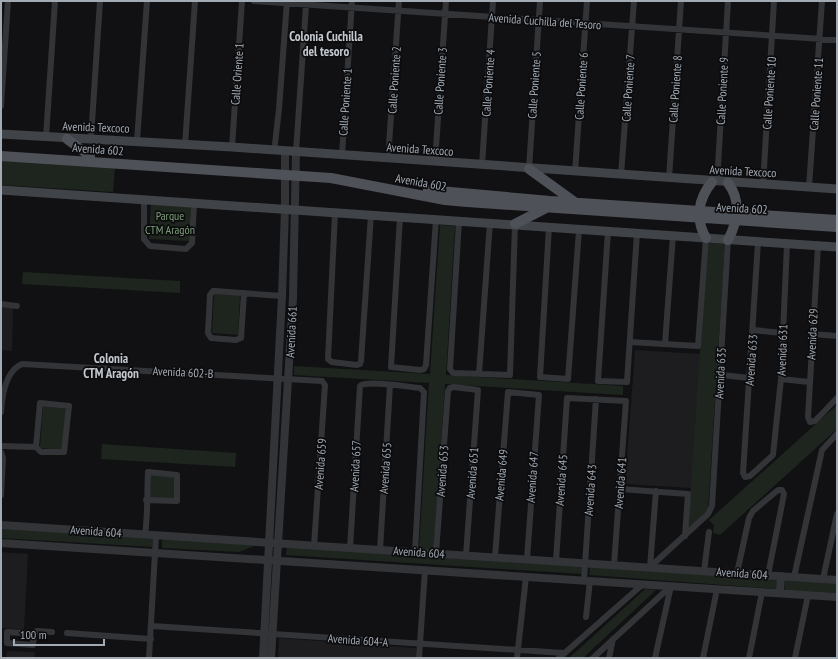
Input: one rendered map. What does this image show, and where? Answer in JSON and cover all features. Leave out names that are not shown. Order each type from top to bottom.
[{"type":"main road","name":"Avenida Texcoco","points":[[1,134],[67,139],[90,138],[232,147],[728,183],[837,189]]},
{"type":"main road","points":[[67,139],[90,156]]},
{"type":"main road","name":"Avenida 602","points":[[1,150],[284,172]]},
{"type":"main road","name":"Avenida 602","points":[[1,156],[284,172],[329,171],[448,193],[576,202],[837,227]]},
{"type":"main road","points":[[529,169],[576,202]]},
{"type":"main road","name":"Avenida 602","points":[[295,172],[445,200],[546,208],[699,214]]},
{"type":"main road","points":[[706,238],[699,214],[703,195],[714,182]]},
{"type":"main road","points":[[728,183],[735,195],[736,217],[728,240]]},
{"type":"main road","points":[[1,190],[490,222],[578,230],[837,247]]},
{"type":"main road","points":[[515,224],[546,208]]},
{"type":"main road","name":"Avenida 602","points":[[736,217],[837,220]]},
{"type":"street","points":[[1,106],[8,1]]},
{"type":"street","points":[[46,137],[56,1]]},
{"type":"street","points":[[90,138],[100,1]]},
{"type":"street","points":[[137,141],[147,1]]},
{"type":"street","points":[[185,145],[195,1]]},
{"type":"street","name":"Calle Oriente 1","points":[[232,147],[242,1]]},
{"type":"street","name":"Avenida Cuchilla del Tesoro","points":[[254,1],[287,2],[306,5],[352,4],[399,11],[492,18],[837,40]]},
{"type":"street","name":"Calle Poniente 2","points":[[388,159],[399,1]]},
{"type":"street","name":"Calle Poniente 3","points":[[435,162],[446,1]]},
{"type":"street","name":"Calle Poniente 4","points":[[482,165],[493,1]]},
{"type":"street","name":"Calle Poniente 5","points":[[529,169],[540,1]]},
{"type":"street","name":"Calle Poniente 6","points":[[575,172],[587,1]]},
{"type":"street","name":"Calle Poniente 7","points":[[622,175],[634,1]]},
{"type":"street","name":"Calle Poniente 8","points":[[669,178],[681,1]]},
{"type":"street","name":"Calle Poniente 9","points":[[714,182],[728,1]]},
{"type":"street","name":"Calle Poniente 10","points":[[763,184],[774,1]]},
{"type":"street","name":"Calle Poniente 11","points":[[809,187],[822,1]]},
{"type":"street","points":[[275,144],[287,2]]},
{"type":"street","name":"Calle Poniente 1","points":[[342,155],[352,4]]},
{"type":"street","name":"Avenida 661","points":[[263,658],[269,634],[278,561],[296,210],[296,152],[306,5]]},
{"type":"street","name":"Avenida 661","points":[[271,658],[269,634],[268,560],[282,296],[285,151]]},
{"type":"street","points":[[144,200],[144,239],[150,246],[186,249],[192,243],[194,202]]},
{"type":"street","points":[[335,213],[328,361],[360,364],[371,215]]},
{"type":"street","points":[[400,217],[391,367],[424,369],[426,365],[436,219]]},
{"type":"street","points":[[459,221],[451,372],[510,376],[515,224]]},
{"type":"street","points":[[479,374],[490,222]]},
{"type":"street","points":[[550,227],[540,377],[568,379],[578,230]]},
{"type":"street","points":[[608,231],[598,381],[627,382],[637,233]]},
{"type":"street","points":[[666,344],[673,236]]},
{"type":"street","points":[[630,342],[698,346],[706,238]]},
{"type":"street","name":"Avenida 635","points":[[685,536],[708,514],[712,506],[728,240]]},
{"type":"street","name":"Avenida 633","points":[[758,242],[743,473],[745,477],[750,476],[773,457]]},
{"type":"street","name":"Avenida 631","points":[[773,457],[781,379],[787,244]]},
{"type":"street","name":"Avenida 629","points":[[818,246],[809,382],[808,417],[810,422],[815,421],[837,398]]},
{"type":"street","points":[[244,293],[241,338],[236,340],[211,338],[208,333],[210,293],[215,291],[244,293],[282,296]]},
{"type":"street","points":[[1,304],[17,306]]},
{"type":"street","points":[[753,330],[782,333]]},
{"type":"street","points":[[812,334],[837,336]]},
{"type":"street","name":"Avenida 602-B","points":[[1,412],[3,396],[9,377],[18,366],[22,364],[324,382]]},
{"type":"street","points":[[721,375],[750,378]]},
{"type":"street","points":[[781,379],[809,382]]},
{"type":"street","name":"Avenida 659","points":[[314,546],[324,382]]},
{"type":"street","name":"Avenida 657","points":[[350,548],[361,385],[390,385]]},
{"type":"street","name":"Avenida 653","points":[[390,385],[423,389],[421,458],[414,552]]},
{"type":"street","name":"Avenida 655","points":[[380,550],[390,385]]},
{"type":"street","name":"Avenida 653","points":[[436,554],[450,388],[478,390]]},
{"type":"street","name":"Avenida 651","points":[[466,555],[478,390]]},
{"type":"street","name":"Avenida 649","points":[[495,557],[508,392],[539,395]]},
{"type":"street","name":"Avenida 647","points":[[526,559],[539,395]]},
{"type":"street","name":"Avenida 645","points":[[556,561],[567,398],[596,399]]},
{"type":"street","name":"Avenida 641","points":[[596,399],[626,401],[614,565]]},
{"type":"street","name":"Avenida 643","points":[[586,617],[587,581],[585,563],[596,399]]},
{"type":"street","points":[[1,446],[36,447],[41,452],[64,452],[69,406],[40,403],[36,447]]},
{"type":"street","points":[[794,577],[823,448],[837,434]]},
{"type":"street","points":[[1,495],[2,456]]},
{"type":"street","points":[[145,534],[146,500],[148,472],[177,475],[177,501],[146,500]]},
{"type":"street","points":[[620,489],[686,493],[688,495],[685,536],[650,567]]},
{"type":"street","points":[[737,573],[749,518],[753,511],[778,490],[782,490],[784,494],[768,575]]},
{"type":"street","points":[[650,567],[656,491]]},
{"type":"street","points":[[823,579],[837,514]]},
{"type":"street","name":"Avenida 604","points":[[1,525],[837,580]]},
{"type":"street","points":[[704,571],[709,532]]},
{"type":"street","points":[[150,658],[156,535]]},
{"type":"street","name":"Avenida 604","points":[[1,543],[837,597]]},
{"type":"street","points":[[419,658],[425,570]]},
{"type":"street","points":[[780,593],[781,576]]},
{"type":"street","points":[[517,658],[526,577]]},
{"type":"street","points":[[559,658],[643,584]]},
{"type":"street","points":[[593,658],[671,586]]},
{"type":"street","points":[[655,658],[671,586]]},
{"type":"street","points":[[702,658],[717,589]]},
{"type":"street","points":[[748,658],[762,592]]},
{"type":"street","points":[[796,658],[808,595]]},
{"type":"street","name":"Avenida 604-A","points":[[152,626],[564,653]]},
{"type":"street","points":[[34,634],[33,644],[6,643],[4,635],[7,632],[34,634],[36,631],[52,632]]},
{"type":"street","points":[[67,633],[151,639]]},
{"type":"street","points":[[609,658],[613,639]]},
{"type":"shaded area","points":[[1,306],[13,307],[12,351],[1,350]]},
{"type":"shaded area","points":[[635,350],[700,354],[691,488],[625,484]]},
{"type":"shaded area","points":[[1,552],[28,554],[24,630],[1,628]]},
{"type":"shaded area","points":[[279,638],[416,648],[416,658],[278,658]]},
{"type":"shaded area","points":[[7,651],[35,652],[34,658],[6,658]]},
{"type":"green space","points":[[1,160],[115,166],[113,192],[1,185]]},
{"type":"green space","name":"Parque CTM Aragón","points":[[151,203],[191,205],[189,241],[149,239]]},
{"type":"green space","points":[[440,225],[455,226],[446,375],[623,386],[623,395],[445,384],[434,550],[419,549],[429,383],[294,375],[294,366],[430,374]]},
{"type":"green space","points":[[707,243],[725,244],[708,510],[688,529]]},
{"type":"green space","points":[[23,272],[180,281],[180,293],[22,284]]},
{"type":"green space","points":[[214,294],[240,295],[238,335],[212,333]]},
{"type":"green space","points":[[837,405],[837,429],[720,535],[713,533],[714,525],[709,520]]},
{"type":"green space","points":[[43,406],[67,409],[63,450],[40,448]]},
{"type":"green space","points":[[102,444],[236,453],[235,467],[101,459]]},
{"type":"green space","points":[[150,473],[176,475],[174,500],[148,498]]},
{"type":"green space","points":[[1,528],[153,538],[152,547],[1,538]]},
{"type":"green space","points":[[162,539],[257,545],[239,552],[162,548]]},
{"type":"green space","points":[[287,547],[582,566],[582,574],[286,555]]},
{"type":"green space","points":[[590,566],[778,578],[777,589],[589,575]]},
{"type":"green space","points":[[785,579],[837,582],[837,593],[785,590]]},
{"type":"green space","points":[[645,589],[656,590],[583,658],[569,658]]},
{"type":"district","name":"Colonia Cuchilla del tesoro","points":[[326,44]]},
{"type":"district","name":"Colonia CTM Aragón","points":[[111,366]]}]
